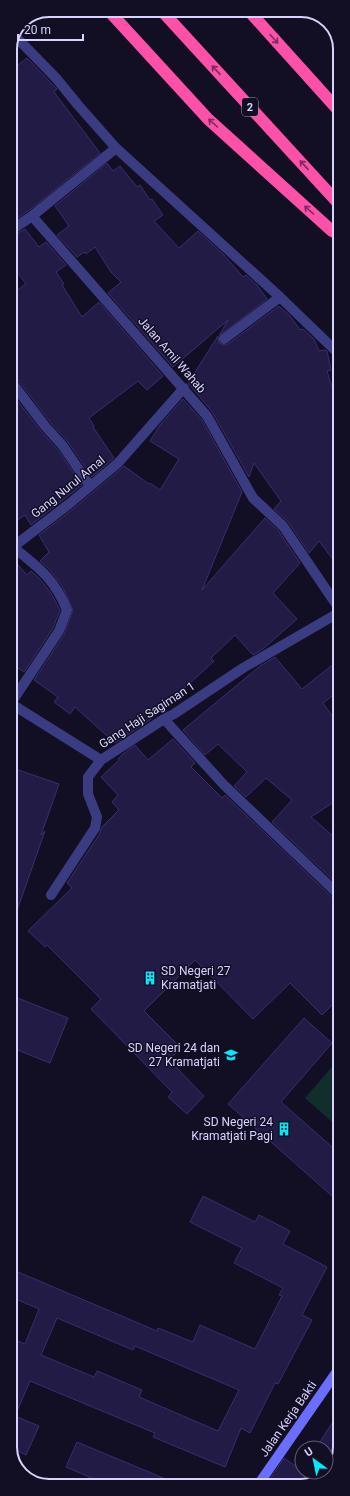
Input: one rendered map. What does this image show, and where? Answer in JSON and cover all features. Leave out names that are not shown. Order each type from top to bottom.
[{"type":"highway","points":[[114,17],[208,119],[333,231]]},
{"type":"highway","name":"2","points":[[167,17],[333,197]]},
{"type":"highway","points":[[254,17],[333,103]]},
{"type":"street","points":[[18,40],[56,78],[116,148],[280,297],[333,347]]},
{"type":"street","points":[[17,226],[32,216],[116,148]]},
{"type":"street","name":"Jalan Amil Wahab","points":[[32,216],[207,416],[253,498],[283,526],[333,601]]},
{"type":"street","points":[[224,339],[280,297]]},
{"type":"street","name":"Gang Nurul Amal","points":[[17,541],[118,463],[184,388]]},
{"type":"street","points":[[17,389],[45,426],[63,446],[90,486]]},
{"type":"street","name":"Gang Nurul Amal","points":[[17,549],[45,573],[60,594],[67,610],[59,632],[17,694]]},
{"type":"street","name":"Gang Haji Sagiman 1","points":[[50,895],[95,828],[97,816],[88,794],[88,777],[101,760],[250,664],[333,615]]},
{"type":"street","points":[[17,707],[101,760]]},
{"type":"street","points":[[164,719],[224,785],[333,889]]},
{"type":"street","name":"Jalan Kerja Bakti","points":[[262,1479],[333,1377]]},
{"type":"green space","points":[[333,1066],[333,1123],[305,1098]]},
{"type":"building","points":[[27,58],[57,89],[54,92],[100,153],[31,209],[17,218],[17,66]]},
{"type":"building","points":[[107,163],[113,171],[120,166],[137,187],[140,185],[150,200],[152,199],[163,215],[154,221],[179,248],[198,231],[224,255],[243,277],[246,275],[257,285],[267,299],[219,336],[228,320],[173,367],[108,293],[121,282],[111,272],[95,247],[86,254],[84,252],[77,257],[57,235],[69,226],[55,206]]},
{"type":"building","points":[[25,229],[39,247],[46,242],[66,265],[56,272],[64,284],[62,285],[82,317],[99,302],[163,376],[147,390],[138,381],[89,418],[94,426],[93,427],[114,458],[92,477],[68,442],[50,422],[17,379],[17,290],[26,284],[17,272],[17,233]]},
{"type":"building","points":[[279,306],[291,317],[300,330],[303,329],[314,339],[319,351],[327,351],[331,370],[327,371],[333,390],[333,560],[319,541],[309,553],[288,522],[274,509],[281,501],[254,463],[249,477],[213,413],[188,383],[218,336],[219,343],[224,345],[228,344]]},
{"type":"building","points":[[183,399],[202,420],[242,492],[202,590],[265,518],[278,530],[300,563],[273,593],[297,619],[264,648],[253,655],[235,635],[211,658],[214,661],[150,720],[115,743],[75,707],[70,714],[54,702],[58,697],[34,680],[64,635],[73,610],[62,586],[50,570],[40,561],[49,552],[39,535],[73,509],[124,466],[160,490],[179,459],[150,441],[160,425]]},
{"type":"building","points":[[17,400],[40,430],[58,450],[82,485],[31,525],[25,515],[17,520]]},
{"type":"building","points":[[17,564],[27,575],[31,571],[40,579],[51,593],[60,610],[53,628],[24,672],[17,668]]},
{"type":"building","points":[[275,657],[302,689],[333,665],[333,695],[323,703],[333,717],[333,803],[311,817],[333,836],[333,880],[272,822],[292,800],[266,778],[246,797],[234,786],[247,772],[218,744],[205,755],[183,730],[260,666]]},
{"type":"building","points":[[173,739],[195,763],[191,767],[222,798],[225,795],[333,898],[333,1004],[322,1015],[290,983],[253,1019],[195,960],[144,1011],[181,1048],[169,1060],[204,1096],[187,1114],[168,1097],[172,1092],[91,1009],[101,999],[47,945],[45,947],[28,931],[72,888],[67,883],[99,835],[102,827],[119,810],[112,802],[118,795],[101,777],[119,760],[118,759],[124,753],[135,745],[148,760]]},
{"type":"building","points":[[17,769],[59,784],[41,835],[45,831],[17,911]]},
{"type":"building","points":[[17,998],[68,1018],[50,1063],[17,1050]]},
{"type":"building","name":"SD Negeri 24 Kramatjati Pagi","points":[[304,1018],[332,1043],[281,1102],[333,1148],[333,1197],[228,1104]]},
{"type":"building","points":[[203,1196],[255,1222],[259,1215],[290,1231],[283,1244],[327,1267],[302,1315],[312,1320],[278,1384],[275,1383],[250,1433],[241,1428],[225,1467],[153,1437],[155,1433],[30,1381],[17,1411],[17,1341],[25,1344],[39,1309],[17,1300],[17,1272],[157,1331],[158,1328],[193,1342],[200,1325],[255,1349],[282,1296],[279,1295],[283,1288],[234,1263],[242,1248],[190,1222]],"holes":[[[57,1318],[133,1350],[135,1346],[239,1390],[218,1431],[139,1397],[142,1390],[97,1371],[94,1377],[41,1355]]]},
{"type":"building","points":[[17,1417],[39,1426],[26,1455],[18,1451]]},
{"type":"building","points":[[333,1422],[333,1440],[321,1440]]},
{"type":"building","points":[[77,1442],[166,1479],[94,1479],[66,1467]]},
{"type":"building","points":[[284,1458],[294,1465],[294,1479],[270,1479]]},
{"type":"place","name":"SD Negeri 27 Kramatjati","points":[[150,978]]},
{"type":"place","name":"SD Negeri 24 dan 27 Kramatjati","points":[[231,1055]]},
{"type":"place","name":"SD Negeri 24 Kramatjati Pagi","points":[[284,1129]]}]
